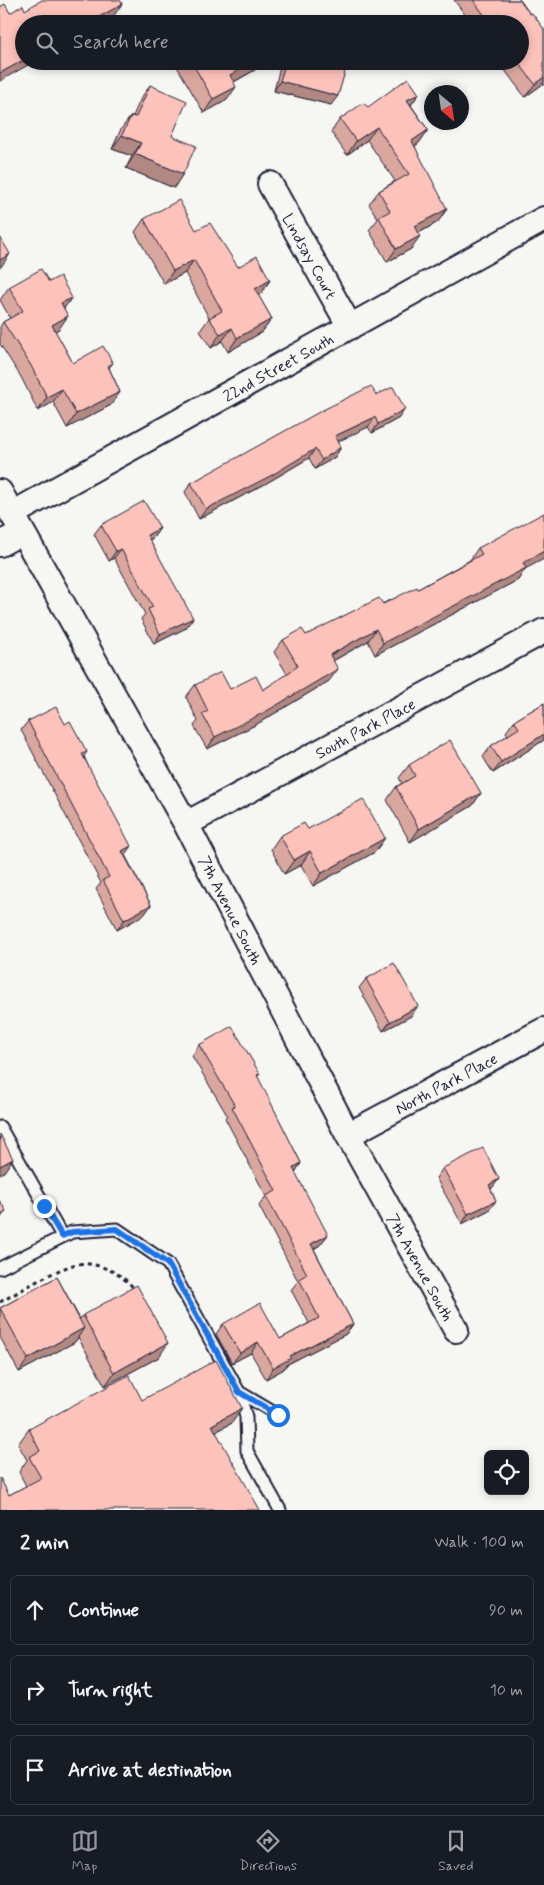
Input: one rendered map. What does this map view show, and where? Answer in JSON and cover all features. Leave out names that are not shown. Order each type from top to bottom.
[{"type":"street","name":"Lindsay Court","points":[[270,184],[350,327]]},
{"type":"street","name":"22nd Street South","points":[[0,544],[17,523],[350,327],[544,219]]},
{"type":"street","name":"7th Avenue South","points":[[0,492],[186,824],[348,1135],[456,1330]]},
{"type":"street","name":"South Park Place","points":[[186,824],[544,631]]},
{"type":"street","name":"North Park Place","points":[[348,1135],[544,1030]]},
{"type":"lane","points":[[0,1128],[62,1236]]},
{"type":"lane","points":[[0,1268],[72,1232],[117,1229],[168,1264],[239,1392],[246,1417],[247,1451],[280,1510]]},
{"type":"lane","points":[[239,1392],[278,1415]]},
{"type":"path","points":[[0,1302],[75,1264],[100,1267],[115,1272],[129,1281],[137,1293]]},
{"type":"path","points":[[163,1341],[168,1350]]},
{"type":"building","points":[[42,0],[120,0],[122,4],[103,15],[15,15],[15,65],[0,73],[0,7],[5,4],[10,13],[23,5],[25,10]]},
{"type":"building","points":[[473,0],[520,0],[544,29],[544,77],[535,84],[524,70],[529,70],[529,15],[484,15]]},
{"type":"building","points":[[196,70],[239,70],[230,75],[236,87],[213,99]]},
{"type":"building","points":[[283,70],[345,70],[338,96],[280,81]]},
{"type":"building","points":[[408,78],[419,94],[407,100],[424,124],[424,130],[428,130],[412,141],[447,209],[415,226],[420,236],[396,249],[379,217],[390,211],[379,191],[409,174],[377,127],[356,141],[340,119],[363,103],[368,107]]},
{"type":"building","points":[[150,85],[187,101],[172,136],[196,146],[183,174],[135,154],[141,143],[122,135],[131,116],[136,117]]},
{"type":"building","points":[[179,200],[196,230],[210,223],[238,267],[257,256],[270,280],[255,289],[272,319],[237,338],[232,328],[220,334],[209,318],[222,311],[194,260],[173,271],[144,219]]},
{"type":"building","points":[[0,237],[10,254],[0,260]]},
{"type":"building","points":[[41,269],[49,282],[60,276],[72,298],[61,303],[68,316],[52,325],[73,363],[103,346],[113,363],[108,366],[120,392],[76,414],[62,389],[47,397],[30,364],[3,322],[23,311],[9,287]]},
{"type":"building","points":[[371,386],[376,395],[393,387],[405,409],[378,424],[375,417],[335,436],[341,447],[322,460],[315,449],[272,475],[206,509],[191,483],[321,411]]},
{"type":"building","points":[[144,501],[160,528],[147,535],[193,618],[160,634],[148,609],[153,607],[121,549],[116,551],[101,525]]},
{"type":"building","points":[[544,513],[544,551],[523,563],[526,568],[383,643],[376,629],[330,655],[338,669],[265,712],[215,737],[202,714],[208,711],[195,685],[221,672],[230,689],[256,676],[263,690],[298,666],[283,640],[302,629],[306,635],[379,598],[383,604],[417,587],[418,589],[482,554],[478,548]]},
{"type":"building","points":[[544,703],[544,734],[501,762],[491,746],[519,728],[514,721]]},
{"type":"building","points":[[56,707],[65,724],[70,721],[87,752],[82,754],[131,846],[122,851],[151,905],[124,920],[103,880],[109,877],[28,721]]},
{"type":"building","points":[[450,740],[481,793],[419,829],[396,787],[415,776],[409,765]]},
{"type":"building","points":[[363,799],[385,838],[322,873],[310,851],[294,860],[280,836],[304,823],[308,829]]},
{"type":"building","points":[[394,963],[418,1006],[390,1022],[366,979]]},
{"type":"building","points":[[232,1026],[260,1074],[257,1075],[301,1163],[293,1168],[328,1235],[311,1244],[353,1324],[290,1356],[291,1358],[273,1368],[258,1342],[240,1353],[223,1324],[260,1303],[280,1339],[319,1318],[299,1279],[307,1274],[266,1196],[276,1191],[232,1107],[235,1106],[199,1045]]},
{"type":"building","points":[[0,1134],[13,1159],[0,1166]]},
{"type":"building","points":[[483,1148],[499,1179],[489,1185],[496,1201],[468,1214],[443,1168]]},
{"type":"building","points":[[0,1201],[6,1211],[0,1214]]},
{"type":"building","points":[[57,1277],[84,1328],[28,1359],[0,1308]]},
{"type":"building","points":[[137,1285],[168,1343],[114,1373],[83,1315]]},
{"type":"building","points":[[216,1360],[242,1408],[212,1425],[260,1510],[0,1510],[0,1478],[9,1495],[41,1478],[29,1457],[40,1451],[29,1429],[129,1375],[142,1400]]},
{"type":"route","points":[[44,1206],[62,1236],[72,1232],[117,1229],[168,1264],[239,1392],[278,1415]]}]
